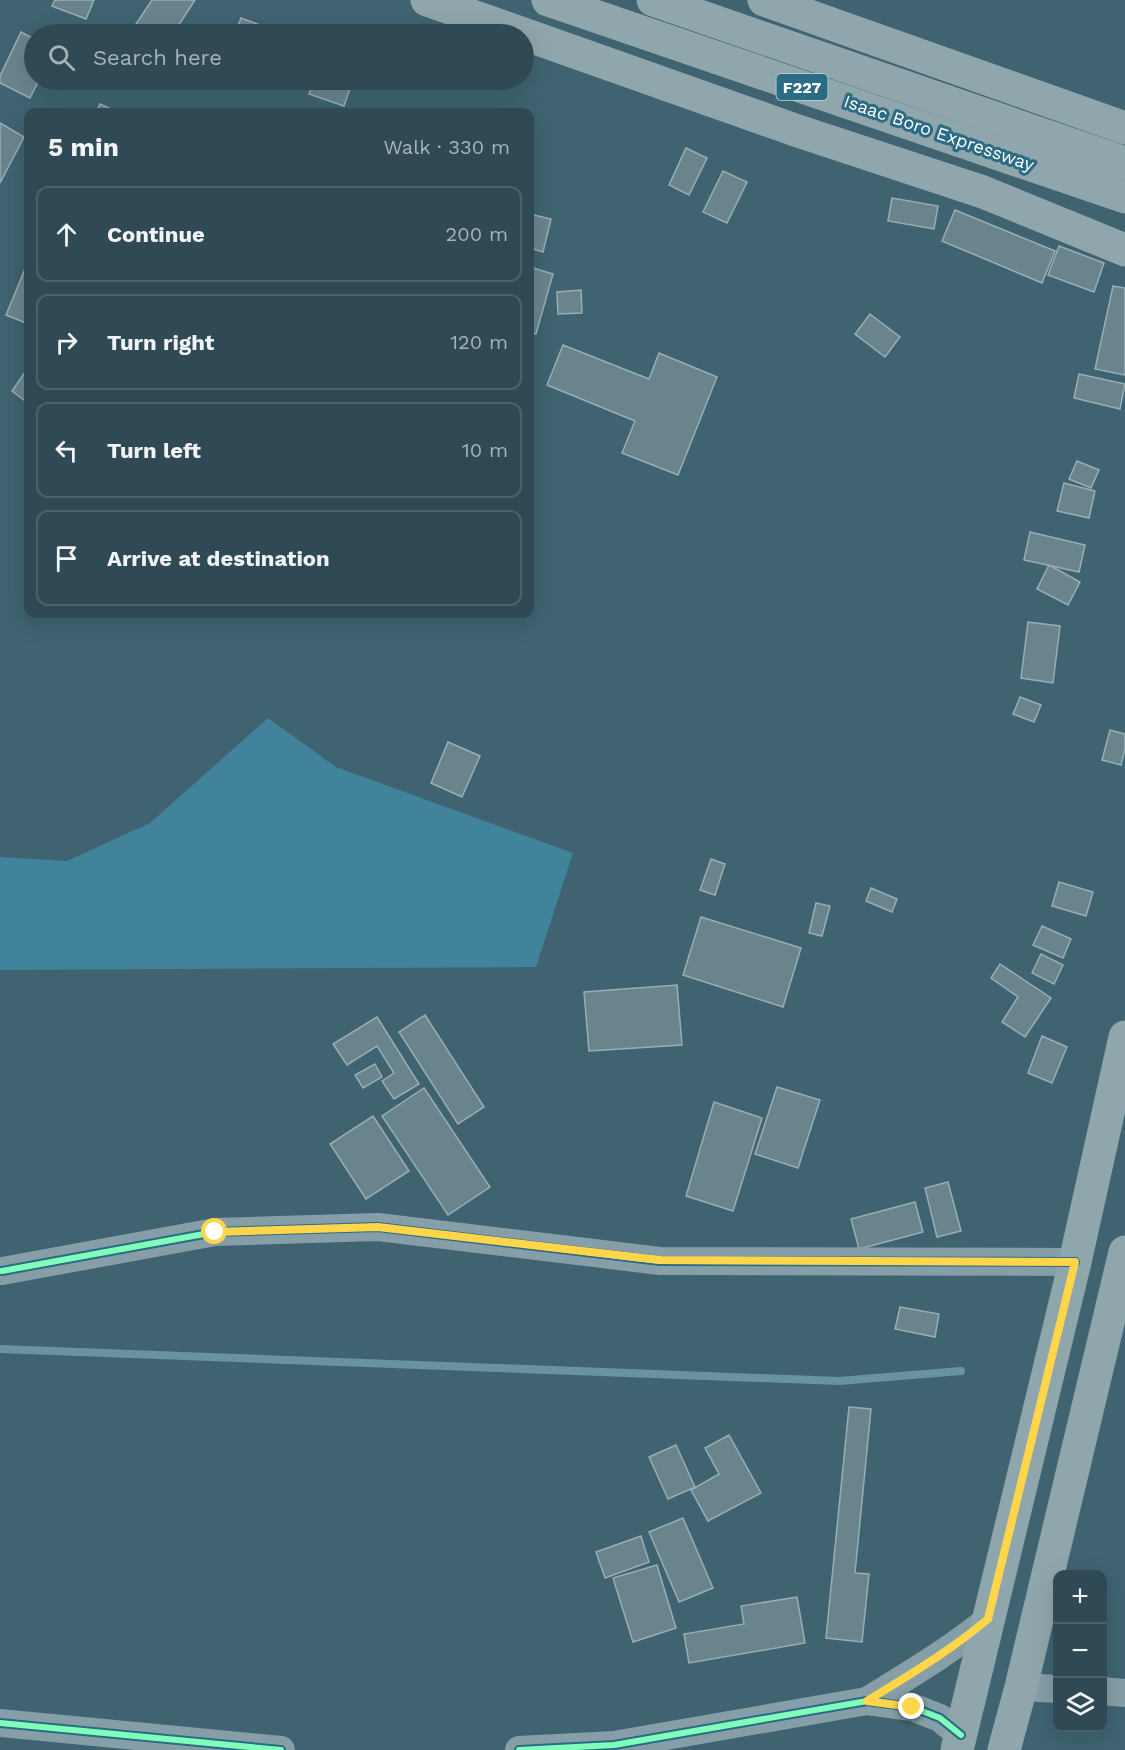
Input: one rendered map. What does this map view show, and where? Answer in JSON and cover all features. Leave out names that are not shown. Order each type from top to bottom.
[{"type":"main road","points":[[427,0],[495,24]]},
{"type":"main road","name":"Isaac Boro Expressway","points":[[548,0],[1125,197]]},
{"type":"main road","name":"Isaac Boro Expressway","points":[[652,0],[1125,163]]},
{"type":"main road","points":[[764,0],[1125,128]]},
{"type":"main road","points":[[534,38],[795,130],[983,192],[1125,250]]},
{"type":"main road","points":[[959,1742],[1075,1262],[1125,1037]]},
{"type":"main road","points":[[1004,1750],[1125,1252]]},
{"type":"street","points":[[2,1271],[215,1232],[378,1227],[660,1260],[1075,1262]]},
{"type":"street","points":[[867,1701],[942,1655],[988,1619]]},
{"type":"street","points":[[1021,1687],[1053,1689]]},
{"type":"street","points":[[1107,1691],[1125,1693]]},
{"type":"street","points":[[519,1750],[614,1745],[867,1701],[912,1707],[940,1718],[959,1742]]},
{"type":"street","points":[[0,1723],[281,1750]]},
{"type":"shaded area","points":[[268,718],[336,767],[573,853],[536,967],[0,970],[0,857],[67,861],[150,823]]},
{"type":"building","points":[[55,0],[94,0],[86,19],[52,6]]},
{"type":"building","points":[[152,0],[195,0],[179,24],[136,24]]},
{"type":"building","points":[[241,18],[257,24],[239,24]]},
{"type":"building","points":[[21,32],[24,34],[24,90],[34,90],[30,98],[0,83],[0,76]]},
{"type":"building","points":[[310,90],[350,90],[344,106],[309,94]]},
{"type":"building","points":[[0,123],[24,137],[0,183]]},
{"type":"building","points":[[686,148],[707,158],[689,195],[669,185]]},
{"type":"building","points":[[723,171],[747,182],[727,223],[703,212]]},
{"type":"building","points":[[892,198],[938,206],[934,229],[888,221]]},
{"type":"building","points":[[955,210],[1055,251],[1042,283],[942,241]]},
{"type":"building","points":[[534,215],[551,219],[543,252],[534,249]]},
{"type":"building","points":[[1059,246],[1104,263],[1094,292],[1048,275]]},
{"type":"building","points":[[534,268],[553,274],[536,334],[534,333]]},
{"type":"building","points":[[24,271],[24,322],[6,315]]},
{"type":"building","points":[[1113,286],[1125,288],[1125,375],[1095,369]]},
{"type":"building","points":[[581,290],[582,313],[558,314],[557,292]]},
{"type":"building","points":[[870,314],[900,337],[885,357],[855,334]]},
{"type":"building","points":[[563,345],[649,379],[659,353],[717,377],[678,475],[622,453],[635,421],[547,385]]},
{"type":"building","points":[[24,374],[24,400],[12,391]]},
{"type":"building","points":[[1079,374],[1125,384],[1120,409],[1074,398]]},
{"type":"building","points":[[1077,461],[1099,470],[1091,488],[1069,479]]},
{"type":"building","points":[[1064,483],[1095,491],[1089,518],[1057,511]]},
{"type":"building","points":[[1030,532],[1085,545],[1079,572],[1024,560]]},
{"type":"building","points":[[1049,565],[1080,582],[1068,605],[1037,589]]},
{"type":"building","points":[[1028,622],[1060,626],[1053,683],[1021,678]]},
{"type":"building","points":[[1020,697],[1041,705],[1034,722],[1013,714]]},
{"type":"building","points":[[1110,730],[1125,734],[1125,749],[1121,765],[1102,760]]},
{"type":"building","points":[[448,742],[480,756],[462,797],[431,783]]},
{"type":"building","points":[[711,859],[725,864],[715,895],[700,890]]},
{"type":"building","points":[[1059,882],[1093,892],[1086,916],[1052,906]]},
{"type":"building","points":[[871,888],[897,899],[892,912],[866,901]]},
{"type":"building","points":[[816,903],[830,906],[822,936],[809,933]]},
{"type":"building","points":[[701,917],[801,948],[783,1007],[683,975]]},
{"type":"building","points":[[1042,926],[1071,939],[1063,958],[1033,945]]},
{"type":"building","points":[[1041,954],[1063,965],[1054,984],[1032,973]]},
{"type":"building","points":[[1000,964],[1051,998],[1025,1037],[1002,1022],[1018,997],[991,978]]},
{"type":"building","points":[[677,985],[682,1045],[589,1051],[584,992]]},
{"type":"building","points":[[425,1015],[484,1107],[458,1124],[399,1032]]},
{"type":"building","points":[[377,1017],[419,1084],[394,1099],[382,1081],[394,1073],[377,1046],[347,1065],[333,1044]]},
{"type":"building","points":[[1042,1036],[1067,1047],[1052,1083],[1028,1073]]},
{"type":"building","points":[[375,1064],[382,1077],[363,1088],[355,1075]]},
{"type":"building","points":[[777,1087],[820,1100],[798,1168],[755,1154]]},
{"type":"building","points":[[424,1088],[490,1187],[448,1215],[382,1116]]},
{"type":"building","points":[[714,1102],[762,1118],[733,1211],[686,1196]]},
{"type":"building","points":[[373,1116],[409,1171],[366,1199],[330,1144]]},
{"type":"building","points":[[948,1182],[961,1231],[937,1237],[925,1188]]},
{"type":"building","points":[[915,1202],[923,1232],[859,1249],[851,1219]]},
{"type":"building","points":[[900,1307],[939,1314],[935,1337],[895,1329]]},
{"type":"building","points":[[849,1407],[871,1409],[855,1573],[869,1574],[862,1642],[826,1638]]},
{"type":"building","points":[[729,1435],[761,1493],[708,1521],[691,1490],[719,1474],[705,1448]]},
{"type":"building","points":[[676,1445],[695,1487],[668,1499],[649,1457]]},
{"type":"building","points":[[683,1518],[713,1588],[679,1602],[649,1532]]},
{"type":"building","points":[[641,1536],[649,1562],[605,1578],[596,1552]]},
{"type":"building","points":[[657,1565],[676,1628],[633,1642],[613,1578]]},
{"type":"building","points":[[797,1597],[805,1643],[689,1663],[684,1634],[744,1624],[741,1606]]},
{"type":"waterway","points":[[0,1349],[839,1381],[961,1371]]},
{"type":"cycle path","points":[[2,1271],[215,1232],[378,1227],[660,1261],[1075,1262]]},
{"type":"cycle path","points":[[519,1750],[614,1745],[867,1701],[912,1707],[940,1718],[961,1735]]},
{"type":"cycle path","points":[[0,1723],[281,1750]]},
{"type":"route","points":[[215,1232],[378,1227],[660,1260],[878,1263],[1075,1262],[988,1619],[958,1644],[867,1701],[912,1707]]}]
